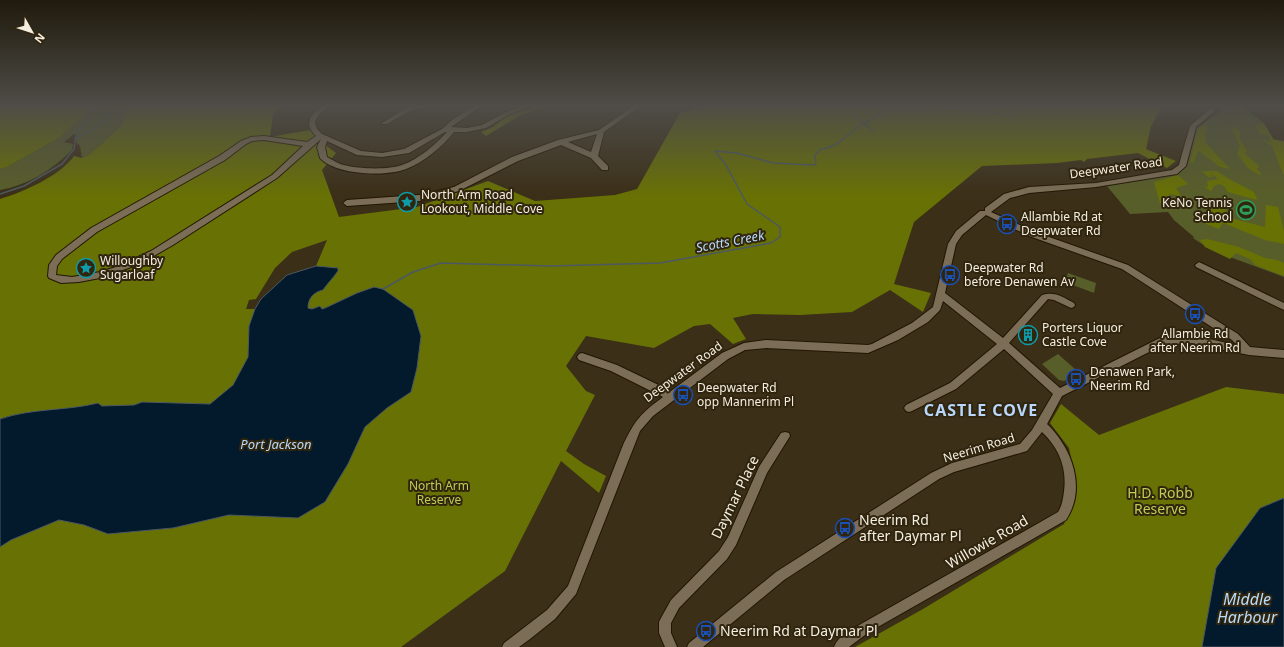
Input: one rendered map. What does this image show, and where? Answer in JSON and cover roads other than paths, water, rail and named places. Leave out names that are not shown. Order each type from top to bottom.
[{"type":"street","points":[[308,144],[251,139],[222,158],[94,230],[59,257],[53,265],[52,276],[55,278],[72,280],[109,273],[130,265],[162,249],[281,171],[308,144],[322,137],[360,153],[391,154],[412,149],[435,135]]},
{"type":"street","points":[[322,137],[321,147],[324,158],[335,164],[353,169],[393,170],[411,164],[448,135]]},
{"type":"street","points":[[348,203],[419,198],[438,194],[468,184],[515,159],[561,142],[586,135]]},
{"type":"street","points":[[594,156],[600,135]]},
{"type":"street","name":"Deepwater Road","points":[[508,647],[549,618],[569,595],[581,571],[636,428],[649,412],[725,356],[744,347],[766,344],[860,349],[875,347],[930,316],[937,308],[950,248],[954,240],[959,233],[1007,196],[1029,190],[1096,185],[1174,172],[1182,166],[1191,135]]},
{"type":"street","points":[[561,142],[594,156],[605,168]]},
{"type":"street","points":[[987,212],[1032,234],[1130,270],[1235,338],[1250,351]]},
{"type":"street","points":[[1199,265],[1284,307]]},
{"type":"street","points":[[941,295],[1003,343],[1059,393],[1162,341],[1190,339],[1250,351],[1284,354]]},
{"type":"street","points":[[909,408],[952,386],[1003,343],[1045,297],[1050,295],[1071,305]]},
{"type":"street","points":[[582,357],[614,368],[671,396]]},
{"type":"street","name":"Neerim Road","points":[[693,647],[780,576],[902,496],[942,472],[1018,450],[1029,443],[1059,393]]},
{"type":"street","name":"Willowie Road","points":[[840,647],[864,628],[897,612],[1062,516],[1067,505],[1071,481],[1068,464],[1062,447],[1041,425]]},
{"type":"street","name":"Daymar Place","points":[[671,647],[665,633],[665,622],[675,604],[723,555],[732,541],[763,470],[785,436]]},
{"type":"water","name":"Port Jackson","points":[[316,266],[338,268],[338,271],[323,290],[312,296],[309,301],[308,308],[312,309],[320,306],[322,309],[374,287],[383,289],[413,310],[421,336],[417,368],[411,392],[387,408],[365,427],[348,464],[325,502],[298,518],[229,515],[173,528],[108,534],[84,525],[59,520],[11,540],[0,547],[0,419],[24,413],[86,406],[98,403],[102,406],[134,405],[142,402],[210,404],[233,385],[248,357],[249,326],[255,309],[261,299],[287,275]]},
{"type":"water","name":"Middle Harbour","points":[[1284,498],[1284,647],[1202,647],[1216,568],[1260,508]]},
{"type":"waterway","points":[[0,194],[24,186],[62,164],[74,149],[76,135]]},
{"type":"waterway","points":[[76,138],[81,135]]},
{"type":"waterway","name":"Scotts Creek","points":[[383,289],[413,272],[441,263],[550,266],[660,263],[771,243],[780,237],[780,227],[747,204],[726,165],[715,151],[737,153],[773,163],[814,165],[816,164],[815,156],[820,149],[828,148],[838,143],[848,135]]},
{"type":"place","name":"North Arm Road Lookout, Middle Cove","points":[[407,202]]},
{"type":"place","name":"KeNo Tennis School","points":[[1246,210]]},
{"type":"place","name":"Allambie Rd at Deepwater Rd","points":[[1007,224]]},
{"type":"place","name":"Willoughby Sugarloaf","points":[[86,268]]},
{"type":"place","name":"Deepwater Rd before Denawen Av","points":[[950,275]]},
{"type":"place","name":"Allambie Rd after Neerim Rd","points":[[1195,314]]},
{"type":"place","name":"Porters Liquor Castle Cove","points":[[1028,335]]},
{"type":"place","name":"Denawen Park, Neerim Rd","points":[[1076,379]]},
{"type":"place","name":"Deepwater Rd opp Mannerim Pl","points":[[683,395]]},
{"type":"place","name":"Neerim Rd after Daymar Pl","points":[[845,528]]},
{"type":"place","name":"Neerim Rd at Daymar Pl","points":[[706,631]]},
{"type":"district","name":"CASTLE COVE","points":[[981,410]]},
{"type":"park label","name":"North Arm Reserve","points":[[439,493]]},
{"type":"park label","name":"H.D. Robb Reserve","points":[[1160,502]]}]
